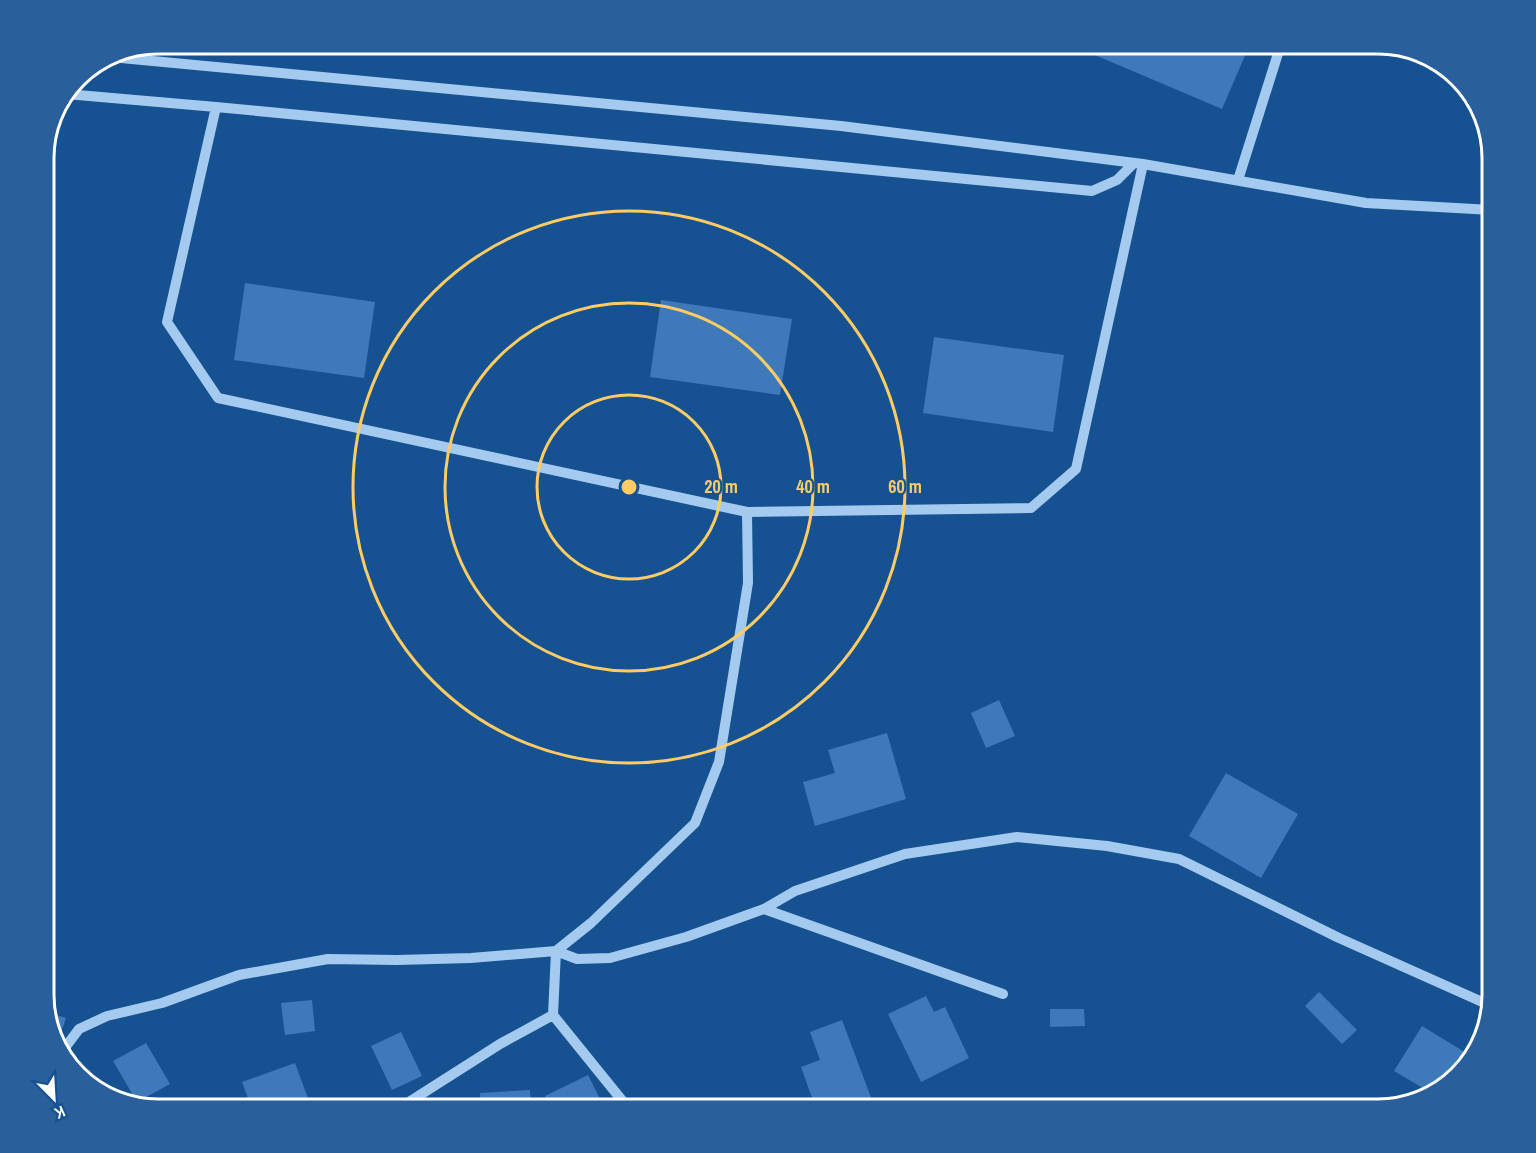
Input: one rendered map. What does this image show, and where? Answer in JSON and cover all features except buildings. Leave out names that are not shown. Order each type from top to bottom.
[{"type":"street","points":[[1238,180],[1278,54]]},
{"type":"street","points":[[129,59],[840,126],[1138,164],[1366,203],[1482,209]]},
{"type":"street","points":[[76,95],[1092,191],[1117,180],[1138,164]]},
{"type":"street","points":[[216,107],[167,322],[218,398],[747,512],[1031,508],[1076,469],[1138,164]]},
{"type":"street","points":[[620,1099],[553,1015],[556,951],[591,923],[695,823],[719,762],[748,583],[747,512]]},
{"type":"street","points":[[67,1045],[79,1029],[107,1016],[162,1003],[239,975],[328,959],[471,958],[556,951],[577,959],[610,958],[686,937],[764,909],[795,891],[905,854],[1017,837],[1107,846],[1179,859],[1339,938],[1481,1002]]},
{"type":"street","points":[[764,909],[1003,994]]},
{"type":"street","points":[[415,1099],[501,1044],[553,1015]]}]
